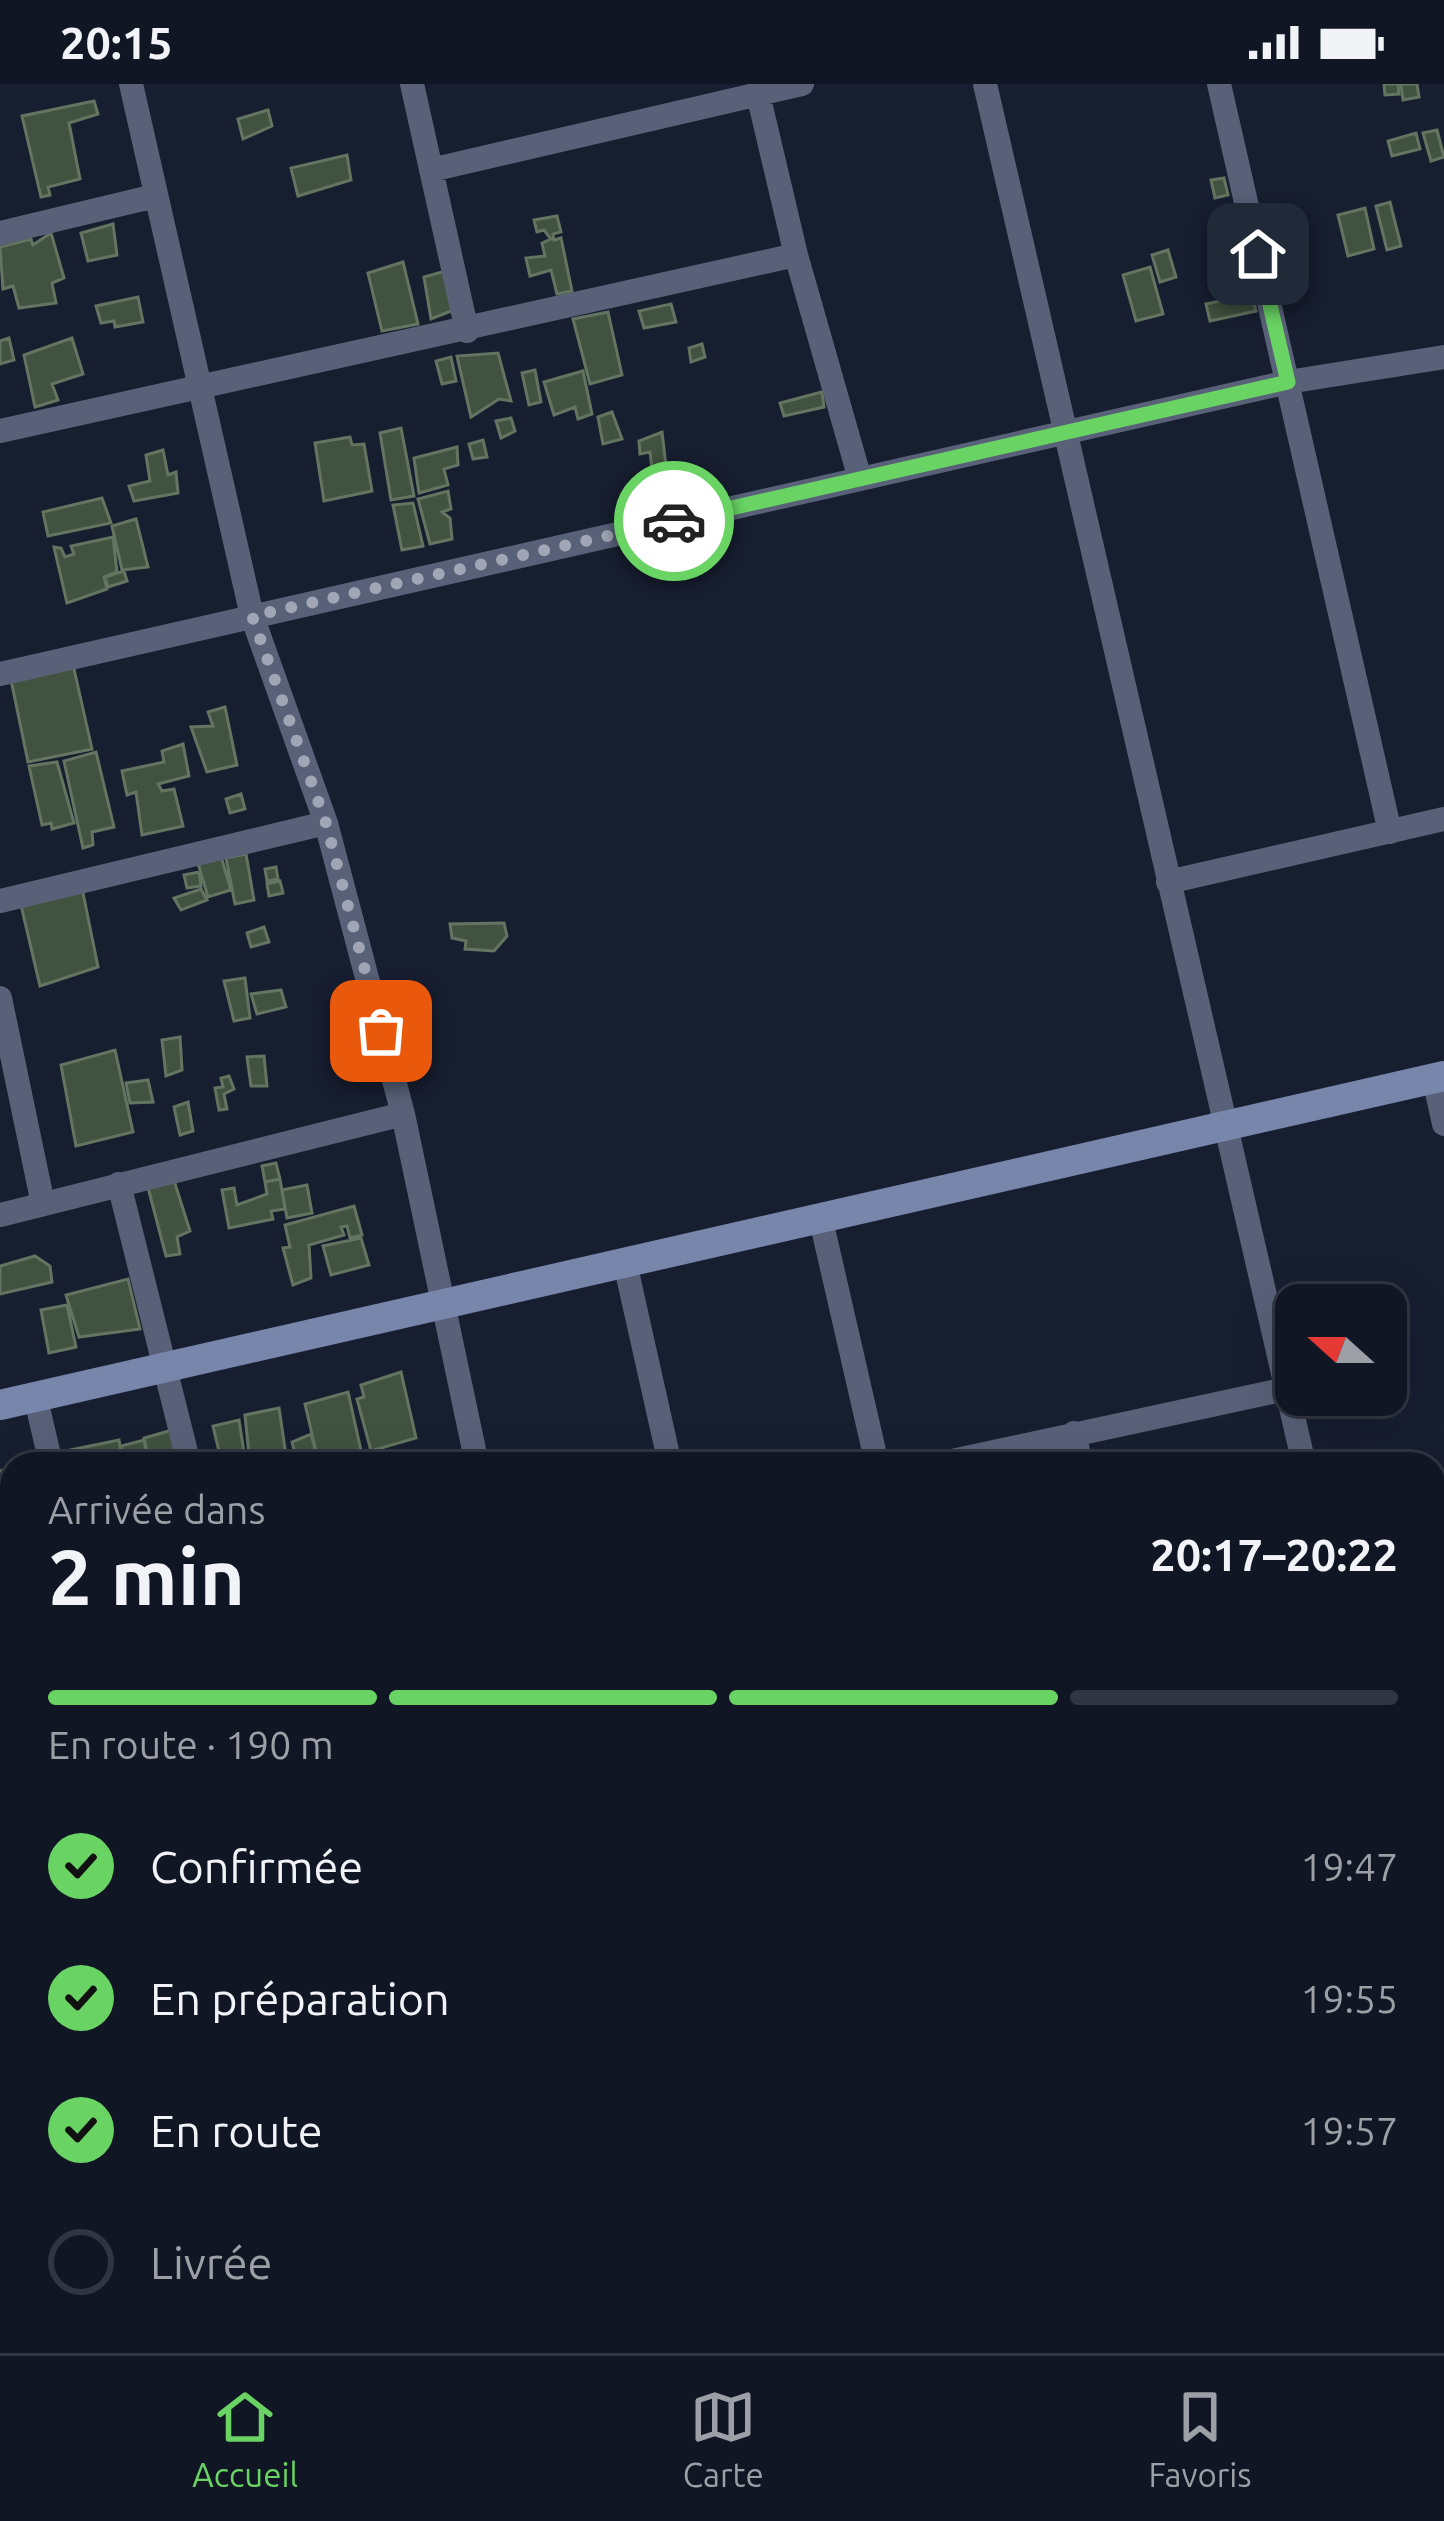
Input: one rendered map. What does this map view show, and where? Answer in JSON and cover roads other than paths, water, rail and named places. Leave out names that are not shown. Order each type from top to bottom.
[{"type":"main road","points":[[0,1405],[1439,1078]]},
{"type":"street","points":[[131,84],[252,616],[326,823],[403,1114],[474,1452]]},
{"type":"street","points":[[412,84],[467,331]]},
{"type":"street","points":[[431,170],[802,84]]},
{"type":"street","points":[[985,84],[1275,1341]]},
{"type":"street","points":[[1219,84],[1390,832]]},
{"type":"street","points":[[758,94],[796,255],[860,479]]},
{"type":"street","points":[[0,232],[155,196]]},
{"type":"street","points":[[0,431],[796,255]]},
{"type":"street","points":[[0,674],[1288,382],[1444,357]]},
{"type":"street","points":[[1168,882],[1444,819]]},
{"type":"street","points":[[0,902],[326,823]]},
{"type":"street","points":[[0,998],[9,1083],[43,1204]]},
{"type":"street","points":[[1439,1078],[1444,1124]]},
{"type":"street","points":[[0,1214],[403,1114]]},
{"type":"street","points":[[119,1184],[186,1452]]},
{"type":"street","points":[[821,1220],[874,1452]]},
{"type":"street","points":[[625,1263],[667,1452]]},
{"type":"street","points":[[991,1452],[1275,1391]]},
{"type":"street","points":[[35,1395],[47,1452]]},
{"type":"street","points":[[1292,1416],[1301,1452]]},
{"type":"street","points":[[1074,1433],[1078,1452]]}]
